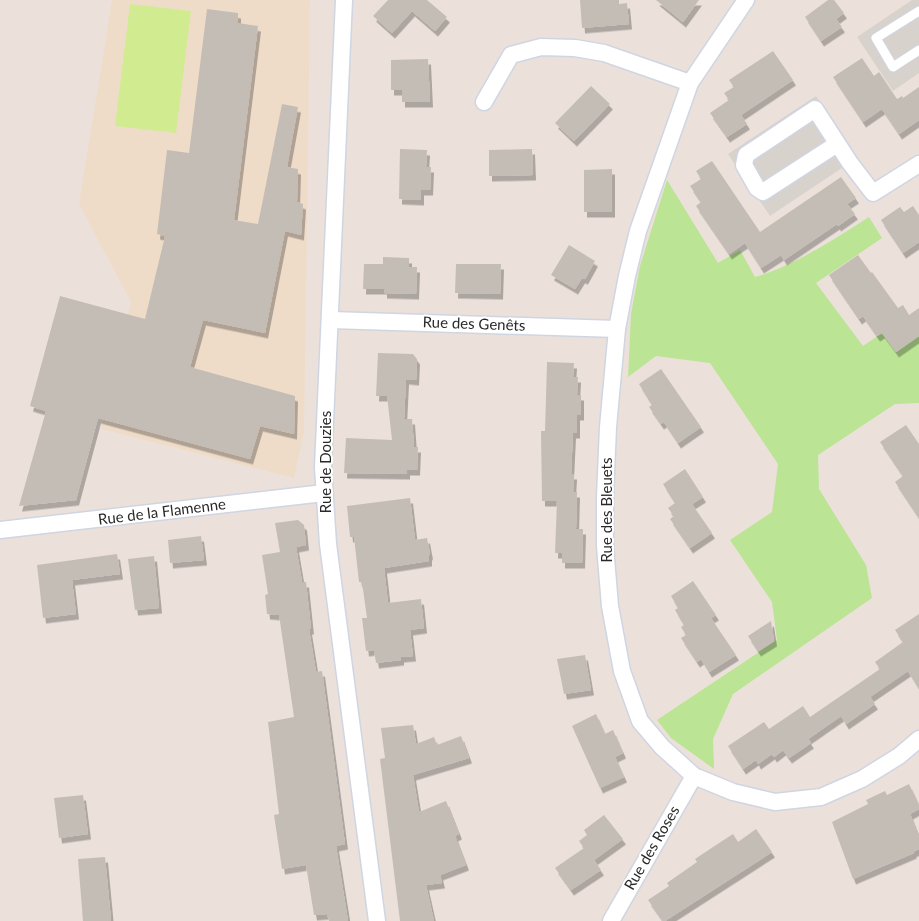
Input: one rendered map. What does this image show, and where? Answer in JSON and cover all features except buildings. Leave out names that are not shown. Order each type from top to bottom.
[{"type":"street","name":"Rue de Douzies","points":[[344,0],[323,467],[328,544],[377,921]]},
{"type":"street","name":"Rue des Bleuets","points":[[746,0],[690,83],[638,231],[617,329],[608,428],[605,546],[610,606],[622,671],[640,721],[662,747],[694,776],[733,792],[776,802],[821,797],[869,774],[899,756],[919,738]]},
{"type":"street","points":[[484,102],[511,55],[541,47],[575,48],[604,53],[690,83]]},
{"type":"street","points":[[837,144],[763,192],[757,188],[744,165],[746,155],[815,109],[837,144],[873,193],[919,164]]},
{"type":"street","name":"Rue des Genêts","points":[[331,320],[617,329]]},
{"type":"street","name":"Rue de la Flamenne","points":[[0,530],[324,493]]},
{"type":"street","name":"Rue des Roses","points":[[611,921],[694,776]]},
{"type":"lane","points":[[919,12],[876,38],[894,67],[919,50]]},
{"type":"shaded area","points":[[112,0],[310,0],[304,432],[294,478],[101,429],[131,302],[79,204]]},
{"type":"shaded area","points":[[912,0],[919,0],[919,73],[893,91],[857,37]]},
{"type":"shaded area","points":[[816,96],[857,158],[770,216],[728,154]]},
{"type":"green space","points":[[130,4],[191,11],[176,133],[115,126]]},
{"type":"green space","points":[[667,180],[718,263],[740,250],[755,277],[799,259],[869,217],[882,238],[816,283],[863,346],[882,333],[896,352],[919,336],[919,403],[895,404],[818,455],[819,489],[866,565],[872,598],[733,694],[713,739],[714,769],[671,738],[657,720],[777,640],[772,602],[730,540],[772,512],[778,464],[710,363],[656,356],[628,377],[631,314],[640,266]]}]
